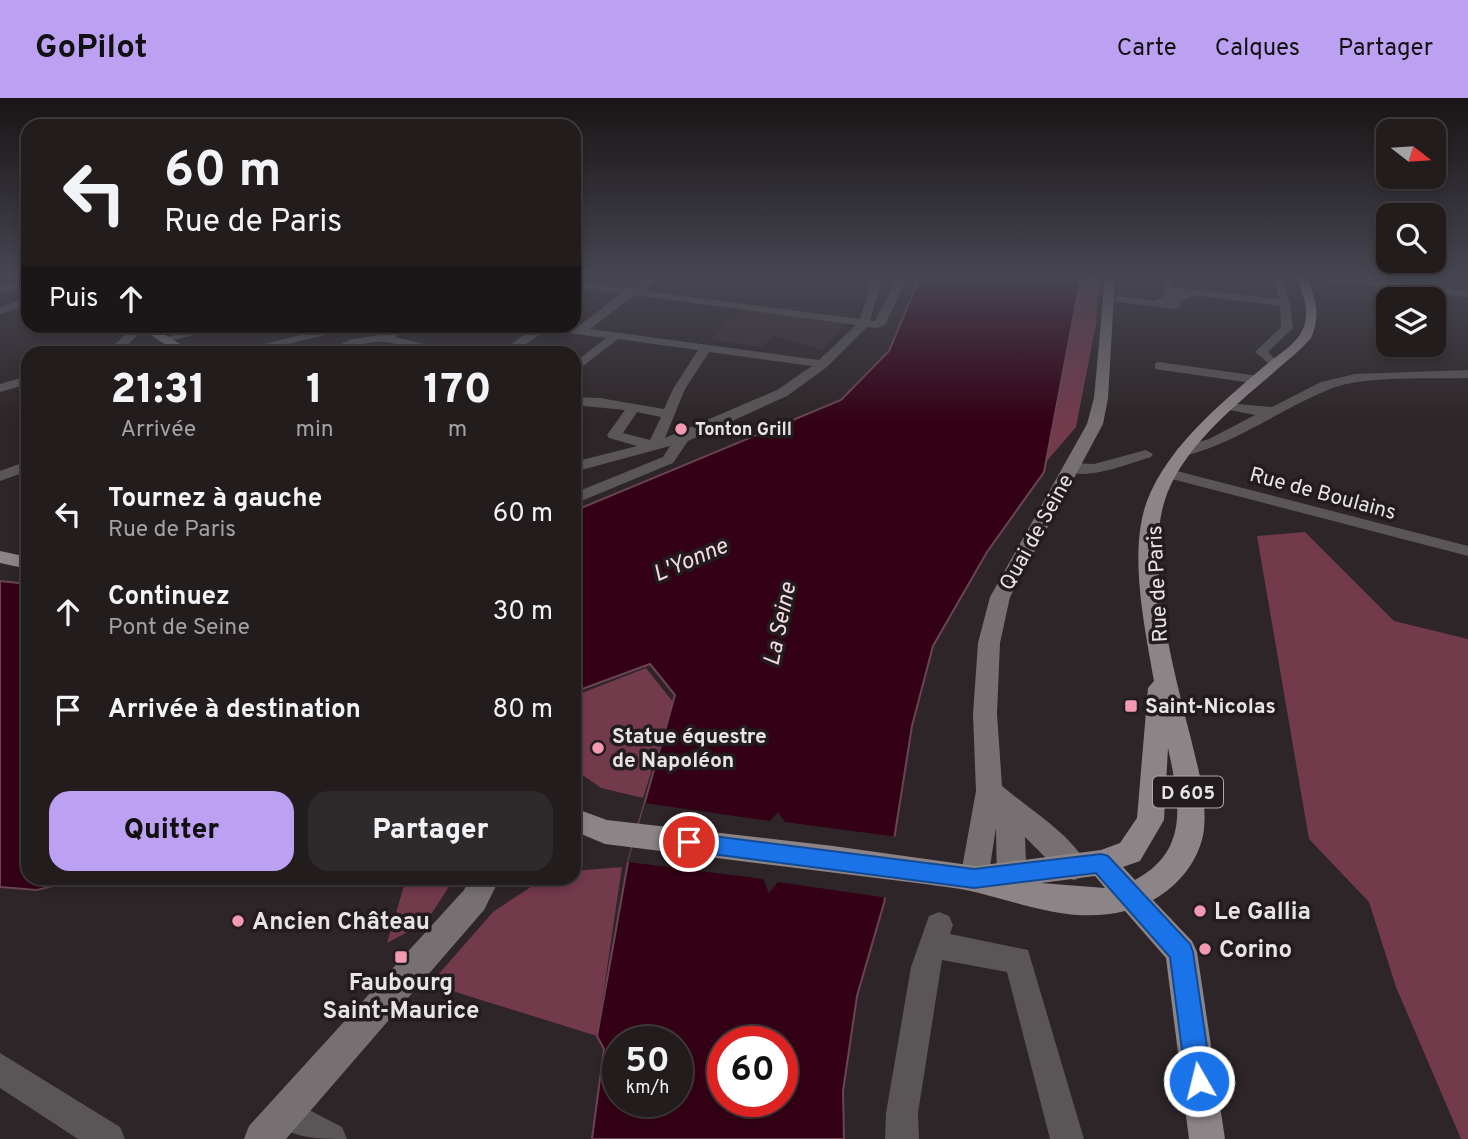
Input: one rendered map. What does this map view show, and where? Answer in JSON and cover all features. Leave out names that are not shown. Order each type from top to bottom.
[{"type":"main road","name":"Quai de Seine","points":[[974,878],[998,799],[985,714],[989,643],[1000,597],[1095,424],[1101,398],[1105,326]]},
{"type":"main road","name":"D 605","points":[[1169,474],[1184,451],[1274,364],[1305,338],[1311,326]]},
{"type":"main road","points":[[154,333],[177,346]]},
{"type":"main road","name":"Rue de Paris","points":[[974,878],[1012,882],[1058,901],[1110,901],[1131,896],[1164,877],[1180,859],[1190,831],[1186,774],[1162,665],[1149,534],[1155,503],[1169,474]]},
{"type":"main road","points":[[0,557],[21,562]]},
{"type":"main road","name":"Rue de Paris","points":[[1012,882],[1130,852],[1150,820],[1162,665]]},
{"type":"main road","points":[[998,799],[1047,839],[1131,896],[1181,952],[1206,1139]]},
{"type":"main road","points":[[998,799],[1012,842],[1012,882]]},
{"type":"main road","name":"D 605","points":[[581,825],[605,832],[974,878]]},
{"type":"main road","points":[[262,1139],[480,889]]},
{"type":"street","points":[[581,330],[587,326]]},
{"type":"street","points":[[581,465],[683,438],[782,393],[823,364],[862,326]]},
{"type":"street","points":[[1274,364],[1261,352],[1287,326]]},
{"type":"street","points":[[581,330],[823,364]]},
{"type":"street","points":[[119,346],[134,333]]},
{"type":"street","points":[[165,339],[193,333]]},
{"type":"street","points":[[259,346],[306,333]]},
{"type":"street","points":[[332,333],[362,342],[380,333]]},
{"type":"street","points":[[384,333],[411,346]]},
{"type":"street","points":[[514,346],[531,333]]},
{"type":"street","points":[[581,363],[616,335]]},
{"type":"street","points":[[341,346],[353,340]]},
{"type":"street","points":[[656,446],[679,389],[706,348]]},
{"type":"street","points":[[1159,366],[1259,380]]},
{"type":"street","points":[[1184,451],[1216,442],[1326,385],[1355,378],[1468,374]]},
{"type":"street","points":[[0,388],[21,382]]},
{"type":"street","points":[[581,402],[669,414]]},
{"type":"street","points":[[633,408],[614,435],[656,446]]},
{"type":"street","points":[[1228,408],[1272,411]]},
{"type":"street","points":[[1228,408],[1257,420]]},
{"type":"street","points":[[581,496],[668,460],[683,438]]},
{"type":"street","points":[[1071,468],[1095,469],[1146,454]]},
{"type":"street","points":[[0,476],[21,468]]},
{"type":"street","name":"Rue de Boulains","points":[[1169,474],[1468,551]]},
{"type":"street","points":[[902,1139],[902,1113],[925,967],[936,935],[1018,960],[1067,1139]]},
{"type":"street","points":[[0,1069],[108,1139]]},
{"type":"street","points":[[286,1114],[330,1139]]},
{"type":"shaded area","points":[[724,326],[844,326],[823,350],[773,336],[763,347],[710,340]]},
{"type":"shaded area","points":[[1068,326],[1096,326],[1076,427],[1040,469]]},
{"type":"shaded area","points":[[1305,532],[1394,621],[1468,639],[1468,1139],[1461,1139],[1396,987],[1369,902],[1309,839],[1257,536]]},
{"type":"shaded area","points":[[646,668],[673,702],[643,798],[601,788],[581,774],[581,693]]},
{"type":"shaded area","points":[[622,867],[597,1036],[430,984],[493,912],[534,885],[581,885],[581,870]]},
{"type":"shaded area","points":[[404,885],[450,885],[426,922],[387,943]]},
{"type":"water","points":[[900,326],[1072,326],[1044,472],[987,552],[933,646],[912,726],[884,903],[857,996],[843,1091],[844,1139],[592,1139],[602,1064],[602,1117],[693,1117],[693,1026],[602,1026],[602,1045],[597,1036],[628,862],[675,695],[650,664],[581,689],[581,508],[841,400],[889,351]]},
{"type":"water","points":[[0,581],[21,583],[21,885],[57,885],[37,890],[0,887]]},
{"type":"pier","points":[[645,803],[770,821],[778,812],[785,822],[898,837],[888,898],[778,882],[769,893],[763,879],[628,862]]},
{"type":"place","name":"Tonton Grill","points":[[681,429]]},
{"type":"place","name":"Saint-Nicolas","points":[[1131,706]]},
{"type":"place","name":"Statue équestre de Napoléon","points":[[598,748]]},
{"type":"place","name":"Le Gallia","points":[[1200,911]]},
{"type":"place","name":"Ancien Château","points":[[238,921]]},
{"type":"place","name":"Corino","points":[[1205,949]]},
{"type":"place","name":"Faubourg Saint-Maurice","points":[[401,957]]},
{"type":"route","points":[[689,842],[974,878],[1101,863],[1181,952],[1199,1081]]},
{"type":"water label","name":"L'Yonne","points":[[690,559]]},
{"type":"water label","name":"La Seine","points":[[779,624]]}]
